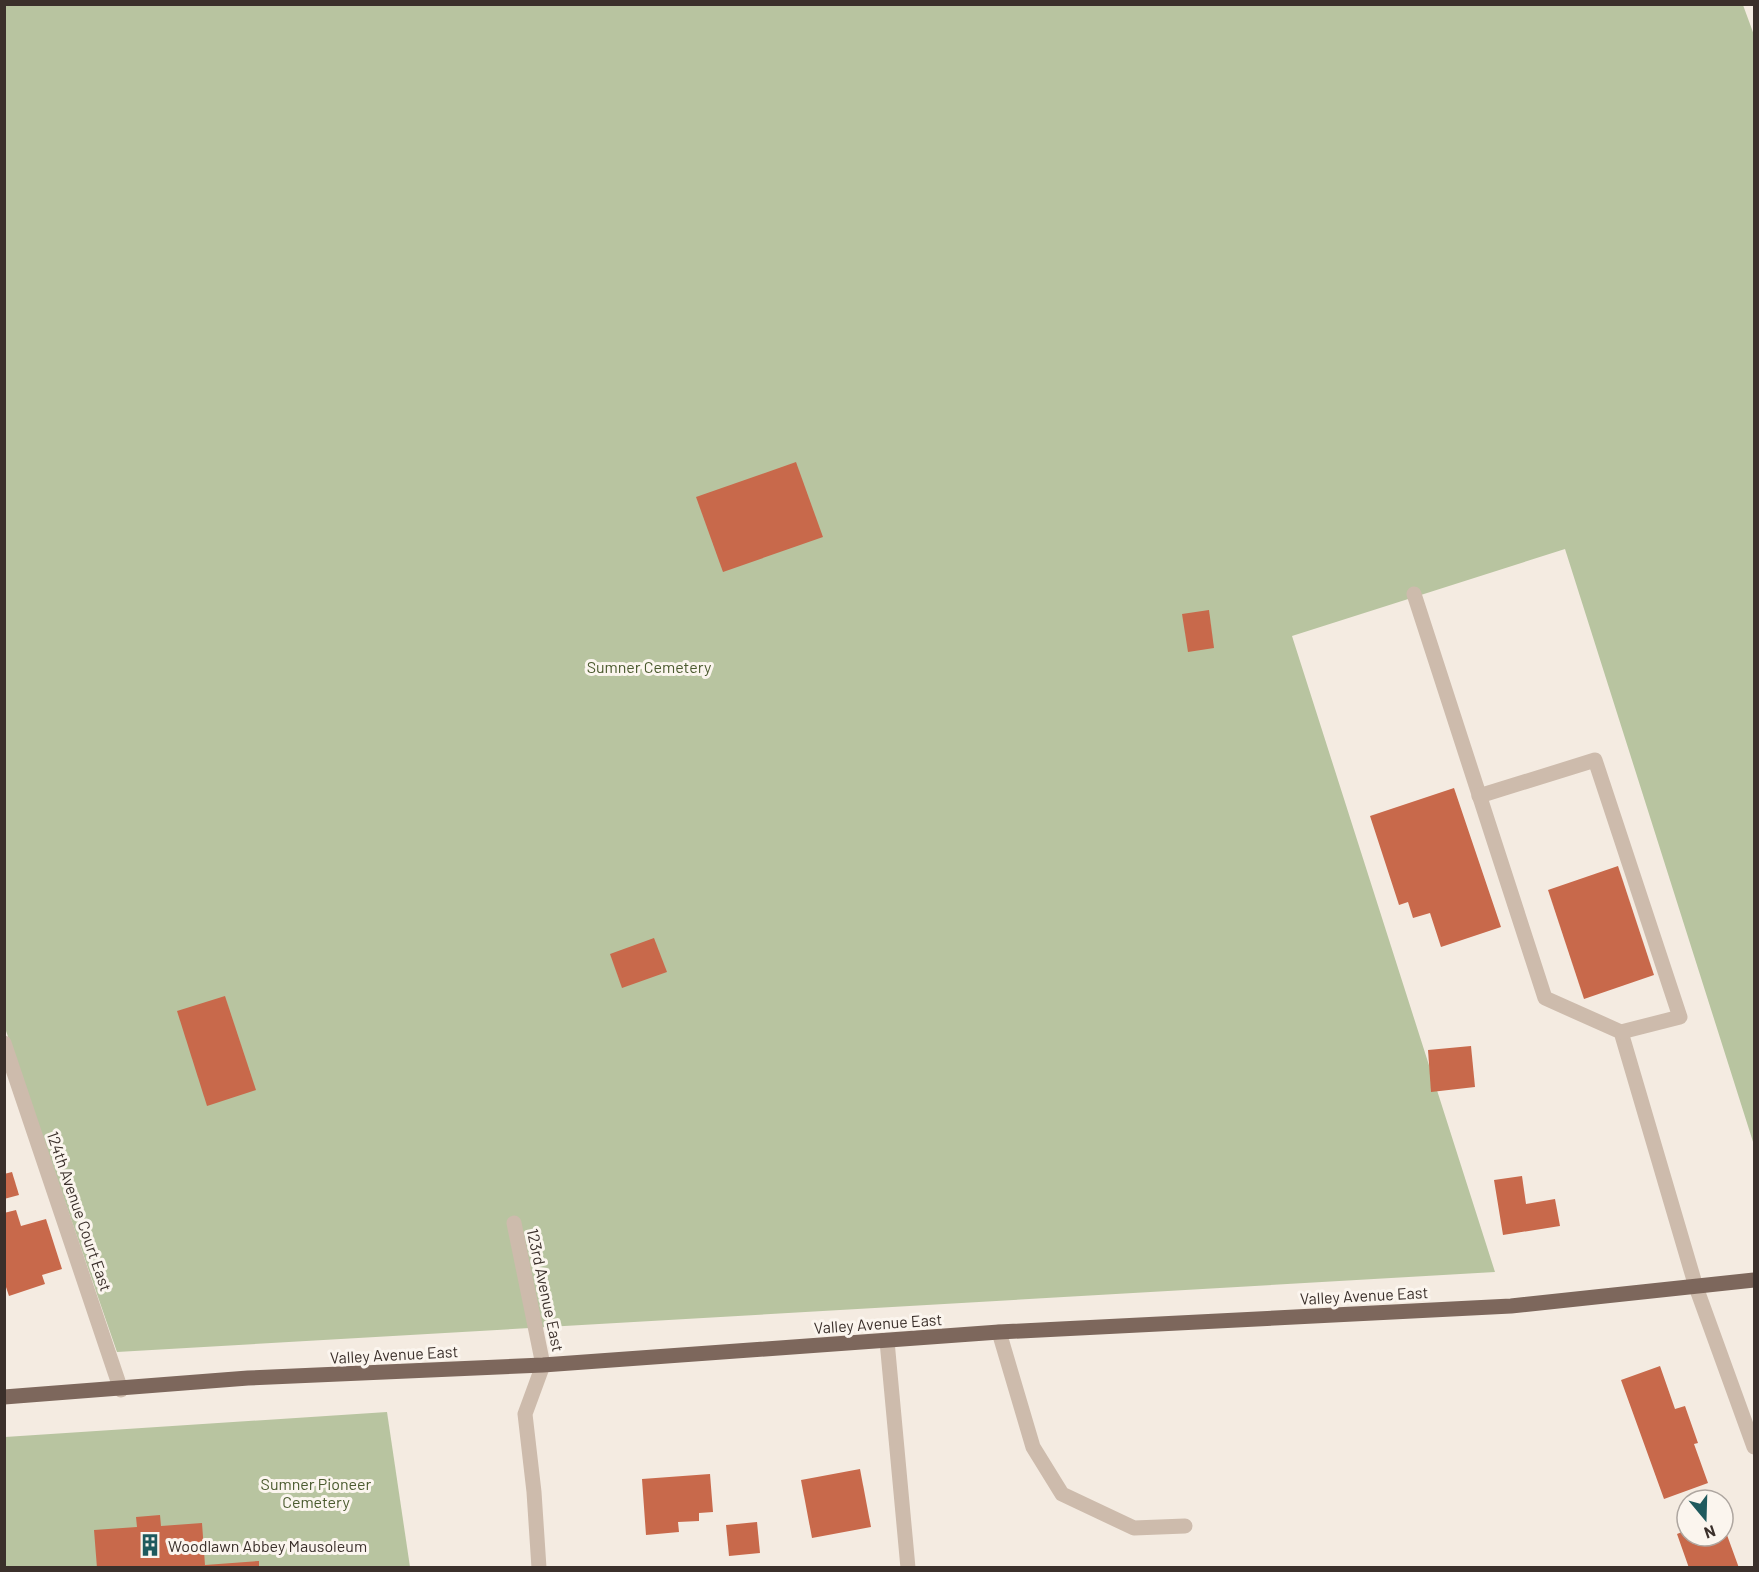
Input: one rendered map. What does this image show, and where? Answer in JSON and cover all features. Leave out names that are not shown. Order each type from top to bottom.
[{"type":"main road","name":"Valley Avenue East","points":[[4,1397],[248,1378],[543,1365],[999,1332],[1511,1306],[1755,1280]]},
{"type":"street","points":[[1414,594],[1479,796],[1545,998],[1621,1032],[1680,1017],[1595,760],[1479,796]]},
{"type":"street","points":[[1621,1032],[1696,1287],[1755,1447]]},
{"type":"street","name":"124th Avenue Court East","points":[[4,1043],[121,1389]]},
{"type":"street","name":"123rd Avenue East","points":[[514,1224],[543,1365]]},
{"type":"street","points":[[999,1332],[1033,1447],[1062,1494],[1134,1528],[1185,1526]]},
{"type":"street","points":[[887,1341],[908,1568]]},
{"type":"street","points":[[539,1568],[534,1492],[525,1414],[543,1365]]},
{"type":"green space","name":"Sumner Cemetery","points":[[4,5],[1743,5],[1754,35],[1754,1145],[1565,549],[1292,636],[1495,1272],[117,1352],[5,1028]]},
{"type":"green space","name":"Sumner Pioneer Cemetery","points":[[387,1412],[410,1567],[5,1568],[5,1437]]},
{"type":"building","points":[[796,462],[823,537],[723,572],[696,497]]},
{"type":"building","points":[[1209,610],[1214,648],[1188,652],[1182,614]]},
{"type":"building","points":[[1454,788],[1501,927],[1441,947],[1430,913],[1413,918],[1408,902],[1399,905],[1370,816]]},
{"type":"building","points":[[1618,866],[1654,975],[1584,999],[1548,890]]},
{"type":"building","points":[[654,938],[667,972],[622,988],[610,954]]},
{"type":"building","points":[[225,996],[256,1090],[207,1106],[177,1011]]},
{"type":"building","points":[[1471,1046],[1475,1087],[1431,1092],[1428,1050]]},
{"type":"building","points":[[12,1172],[19,1195],[4,1199],[4,1174]]},
{"type":"building","points":[[1522,1176],[1526,1204],[1555,1199],[1560,1226],[1503,1235],[1494,1180]]},
{"type":"building","points":[[16,1210],[21,1226],[46,1219],[62,1269],[42,1275],[45,1284],[9,1296],[4,1281],[4,1213]]},
{"type":"building","points":[[1660,1366],[1675,1409],[1685,1406],[1698,1443],[1694,1444],[1708,1483],[1694,1488],[1675,1488],[1675,1495],[1664,1499],[1621,1380]]},
{"type":"building","points":[[860,1469],[871,1527],[812,1538],[801,1480]]},
{"type":"building","points":[[710,1474],[713,1512],[699,1513],[699,1521],[678,1522],[679,1532],[646,1535],[642,1479]]},
{"type":"building","name":"Woodlawn Abbey Mausoleum","points":[[160,1515],[161,1526],[202,1523],[205,1565],[259,1561],[259,1568],[97,1568],[94,1530],[137,1527],[136,1517]]},
{"type":"building","points":[[757,1522],[760,1553],[729,1556],[726,1525]]},
{"type":"building","points":[[1682,1548],[1732,1548],[1739,1568],[1689,1568]]},
{"type":"place","name":"Woodlawn Abbey Mausoleum","points":[[150,1545]]}]
